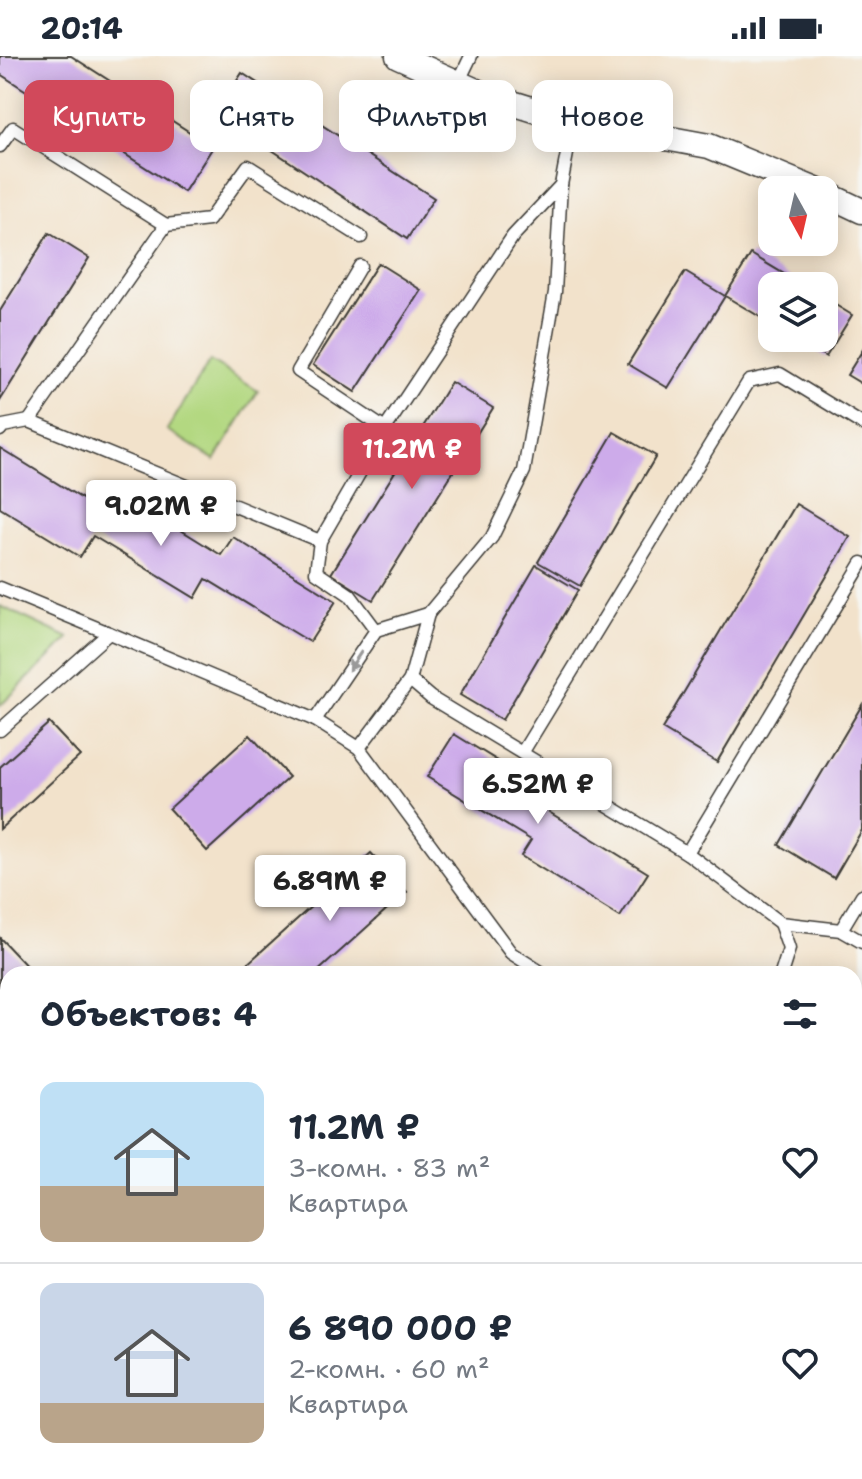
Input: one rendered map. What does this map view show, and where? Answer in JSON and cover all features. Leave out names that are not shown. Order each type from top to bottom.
[{"type":"street","points":[[398,56],[451,80]]},
{"type":"street","points":[[673,139],[709,146],[782,176]]},
{"type":"street","points":[[838,200],[862,211]]},
{"type":"lane","points":[[459,80],[471,56]]},
{"type":"lane","points":[[0,146],[13,128],[166,225],[209,220],[248,166],[361,237]]},
{"type":"lane","points":[[359,748],[410,680],[428,614],[492,537],[524,471],[555,292],[561,185],[567,152]]},
{"type":"lane","points":[[376,630],[350,595],[316,572],[320,541],[385,429],[513,236],[561,185]]},
{"type":"lane","points":[[29,421],[166,225]]},
{"type":"lane","points":[[360,266],[298,371],[385,429]]},
{"type":"lane","points":[[522,753],[749,381],[780,374],[862,424]]},
{"type":"lane","points":[[0,430],[3,426],[29,421],[320,541]]},
{"type":"lane","points":[[687,853],[862,563]]},
{"type":"lane","points":[[0,588],[315,720],[359,748],[511,953],[531,966]]},
{"type":"lane","points":[[315,720],[376,630],[428,614]]},
{"type":"lane","points":[[0,730],[109,633]]},
{"type":"lane","points":[[410,680],[431,698],[687,853],[780,923],[841,930],[862,942]]},
{"type":"lane","points":[[841,930],[862,895]]},
{"type":"lane","points":[[780,923],[789,949],[784,966]]},
{"type":"green space","points":[[210,361],[258,391],[215,460],[167,430]]},
{"type":"green space","points":[[0,606],[69,638],[0,706]]},
{"type":"building","points":[[0,56],[71,56],[108,80],[24,80],[24,89],[0,74]]},
{"type":"building","points":[[242,73],[253,80],[237,80]]},
{"type":"building","points":[[174,122],[190,132],[190,152],[210,152],[184,192],[122,152],[174,152]]},
{"type":"building","points":[[323,126],[339,136],[339,152],[363,152],[434,198],[407,239],[275,152],[323,152]]},
{"type":"building","points":[[49,233],[89,258],[0,401],[0,311]]},
{"type":"building","points":[[751,254],[781,272],[758,272],[758,316],[725,296]]},
{"type":"building","points":[[378,263],[421,290],[355,392],[313,365]]},
{"type":"building","points":[[685,272],[725,296],[668,388],[628,364]]},
{"type":"building","points":[[838,306],[852,315],[838,338]]},
{"type":"building","points":[[862,351],[862,384],[847,375]]},
{"type":"building","points":[[451,382],[493,408],[373,600],[331,574]]},
{"type":"building","points":[[614,432],[656,456],[580,586],[538,562]]},
{"type":"building","points":[[0,448],[107,514],[120,492],[221,555],[233,537],[336,601],[310,642],[206,579],[195,598],[93,536],[80,557],[0,508]]},
{"type":"building","points":[[796,504],[850,537],[717,762],[662,729]]},
{"type":"building","points":[[536,565],[578,590],[502,720],[460,695]]},
{"type":"building","points":[[862,705],[862,830],[834,878],[779,845]]},
{"type":"building","points":[[49,723],[80,756],[0,829],[0,767]]},
{"type":"building","points":[[454,734],[558,798],[549,812],[648,873],[620,917],[521,856],[531,840],[427,777]]},
{"type":"building","points":[[250,735],[289,777],[207,851],[169,809]]},
{"type":"building","points":[[371,853],[407,892],[324,966],[245,966]]},
{"type":"building","points":[[0,938],[26,966],[0,966]]}]
